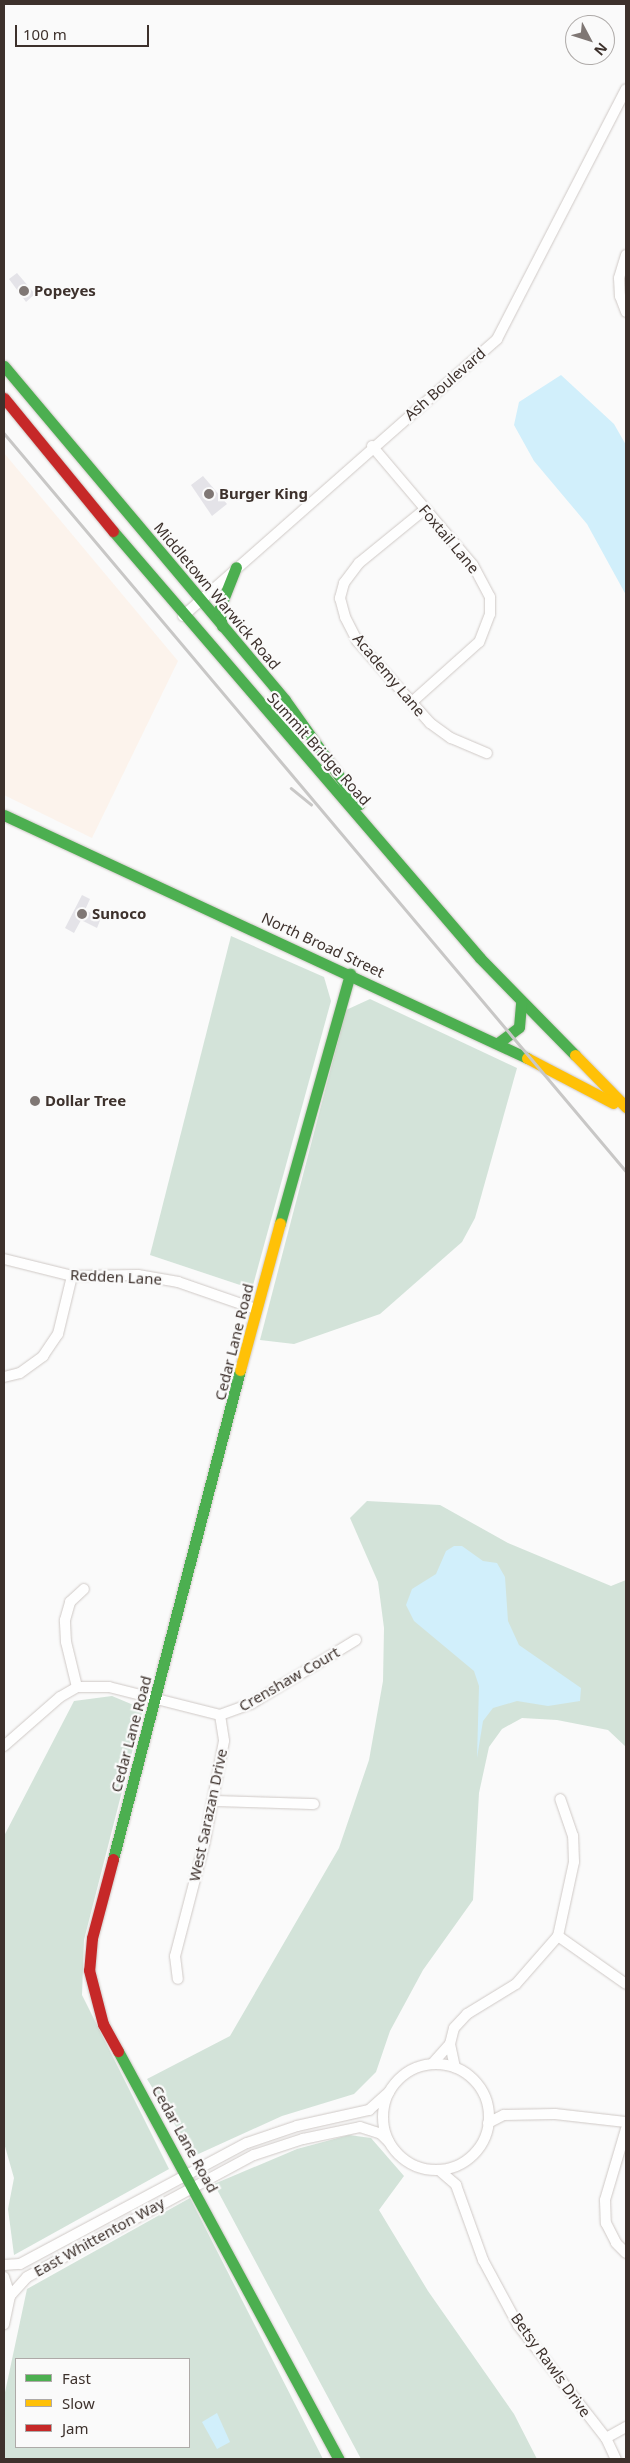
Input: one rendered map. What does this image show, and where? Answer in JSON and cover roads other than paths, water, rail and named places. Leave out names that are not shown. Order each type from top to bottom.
[{"type":"main road","name":"Middletown Warwick Road","points":[[4,366],[285,700],[394,854]]},
{"type":"main road","name":"Summit Bridge Road","points":[[4,398],[183,616],[394,854],[521,1003],[626,1109]]},
{"type":"main road","points":[[222,626],[219,610],[236,567]]},
{"type":"main road","name":"North Broad Street","points":[[4,815],[503,1046],[626,1109]]},
{"type":"main road","name":"Cedar Lane Road","points":[[339,2459],[187,2172],[103,2024],[89,1970],[92,1938],[256,1309],[350,974]]},
{"type":"main road","points":[[503,1046],[519,1027],[521,1003]]},
{"type":"main road","points":[[503,1046],[536,1019]]},
{"type":"street","name":"Ash Boulevard","points":[[183,616],[372,446],[497,339],[508,324],[626,89]]},
{"type":"street","points":[[626,255],[619,278],[620,296],[626,312]]},
{"type":"street","name":"Foxtail Lane","points":[[372,446],[487,585],[490,614],[478,642],[412,702]]},
{"type":"street","name":"Academy Lane","points":[[424,510],[359,563],[344,583],[340,598],[357,641],[430,723],[451,738],[487,753]]},
{"type":"street","name":"Redden Lane","points":[[4,1259],[72,1276],[138,1275],[178,1282],[256,1309]]},
{"type":"street","points":[[4,1377],[20,1373],[43,1356],[58,1334],[72,1276]]},
{"type":"street","points":[[77,1687],[66,1642],[66,1620],[70,1602],[84,1589]]},
{"type":"street","name":"Crenshaw Court","points":[[220,1716],[251,1704],[356,1640]]},
{"type":"street","points":[[4,1746],[60,1697],[77,1687],[109,1687],[220,1716]]},
{"type":"street","name":"West Sarazan Drive","points":[[178,1978],[175,1956],[213,1801],[224,1741],[220,1716]]},
{"type":"street","points":[[455,2067],[450,2044],[454,2028],[466,2014],[516,1984],[558,1936],[574,1862],[573,1836],[560,1798]]},
{"type":"street","points":[[213,1801],[314,1804]]},
{"type":"street","points":[[558,1936],[626,1984]]},
{"type":"street","points":[[432,2064],[450,2044]]},
{"type":"street","points":[[432,2064],[455,2067],[476,2082],[487,2103],[488,2123],[480,2146],[461,2163],[439,2170],[413,2165],[389,2142],[383,2114],[389,2092],[409,2071],[432,2064]]},
{"type":"street","name":"East Whittenton Way","points":[[4,2266],[20,2264],[187,2172],[270,2134],[369,2110],[389,2092]]},
{"type":"street","points":[[487,2103],[504,2115]]},
{"type":"street","points":[[488,2123],[504,2115],[555,2114],[626,2122]]},
{"type":"street","name":"East Whittenton Way","points":[[10,2296],[27,2277],[254,2155],[338,2130],[371,2129],[389,2142]]},
{"type":"street","points":[[626,2130],[605,2200],[606,2223],[626,2253]]},
{"type":"street","points":[[456,2185],[461,2163]]},
{"type":"street","name":"Betsy Rawls Drive","points":[[439,2170],[456,2185],[484,2260],[518,2325],[606,2438],[616,2459]]},
{"type":"street","points":[[4,2277],[10,2296],[4,2324]]},
{"type":"street","points":[[606,2438],[626,2427]]},
{"type":"water","points":[[561,375],[614,424],[626,445],[626,595],[587,524],[534,461],[514,425],[519,402]]},
{"type":"water","points":[[454,1546],[462,1546],[483,1561],[497,1563],[505,1577],[508,1621],[519,1645],[581,1688],[580,1701],[548,1706],[517,1701],[493,1708],[483,1721],[477,1758],[479,1686],[474,1671],[414,1621],[406,1605],[412,1589],[436,1574],[446,1551]]},
{"type":"water","points":[[217,2413],[230,2442],[217,2449],[202,2422]]},
{"type":"railway","points":[[4,433],[626,1171]]},
{"type":"railway","points":[[291,788],[311,804]]},
{"type":"place","name":"Popeyes","points":[[24,291]]},
{"type":"place","name":"Burger King","points":[[209,494]]},
{"type":"place","name":"Sunoco","points":[[82,914]]},
{"type":"place","name":"Dollar Tree","points":[[35,1101]]}]
